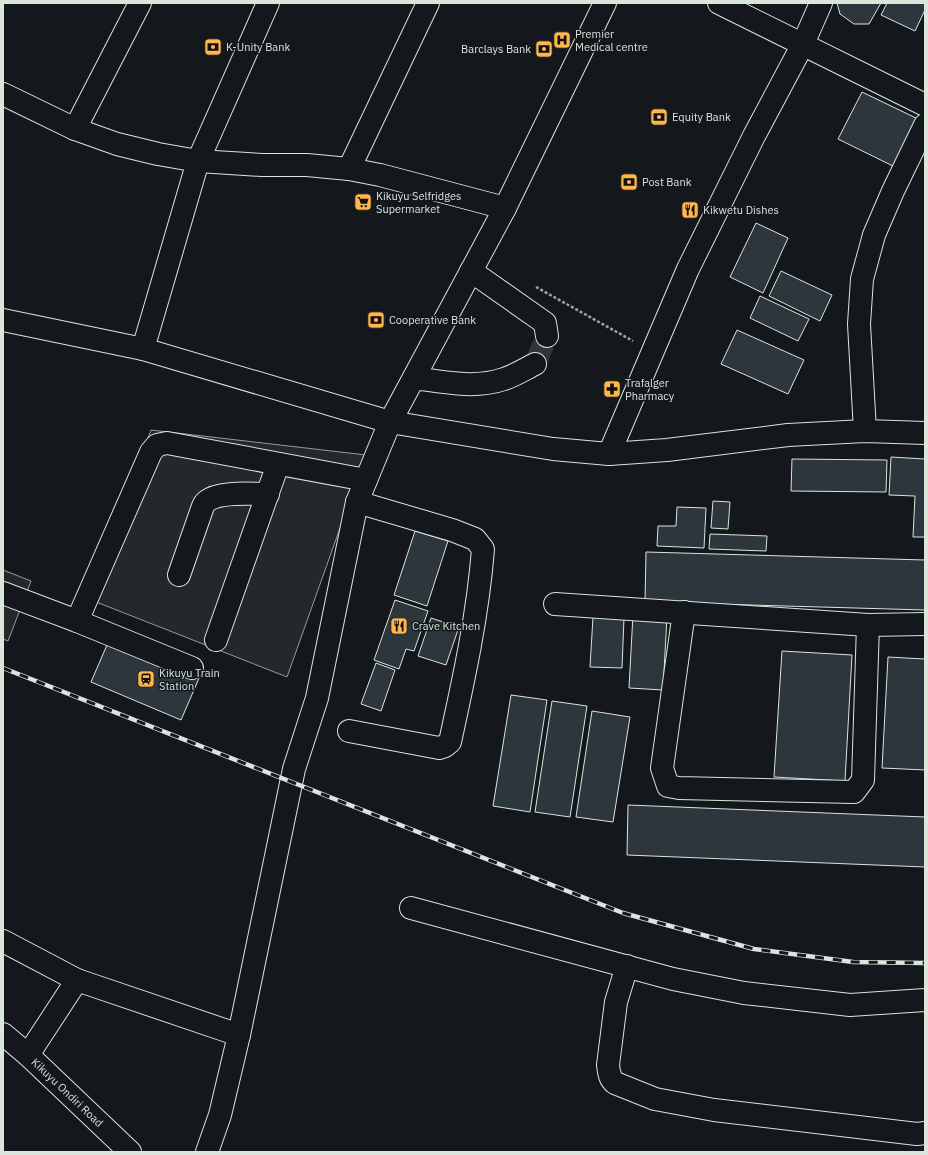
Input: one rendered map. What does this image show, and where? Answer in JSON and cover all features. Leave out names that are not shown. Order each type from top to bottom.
[{"type":"street","points":[[75,129],[140,3]]},
{"type":"street","points":[[143,349],[198,161],[268,3]]},
{"type":"street","points":[[349,169],[428,3]]},
{"type":"street","points":[[207,1152],[220,1115],[239,1035],[294,769],[317,698],[357,502],[390,422],[505,208],[605,3]]},
{"type":"street","points":[[719,3],[925,105]]},
{"type":"street","points":[[609,454],[688,269],[754,136],[803,44],[821,3]]},
{"type":"street","points":[[3,94],[75,129],[117,144],[198,161],[262,165],[307,165],[349,169],[505,208]]},
{"type":"street","points":[[865,431],[859,324],[862,279],[874,235],[893,191],[925,125]]},
{"type":"street","points":[[471,272],[545,323],[547,336]]},
{"type":"street","points":[[3,320],[143,349],[390,422],[553,449],[609,454],[667,450],[788,435],[865,431],[925,433]]},
{"type":"street","points":[[414,378],[454,384],[478,384],[504,379],[535,364]]},
{"type":"street","points":[[77,621],[151,452],[157,445],[167,443],[366,480]]},
{"type":"street","points":[[216,640],[278,464]]},
{"type":"street","points":[[179,575],[202,509],[208,500],[231,494],[268,494]]},
{"type":"street","points":[[349,731],[439,748],[450,742],[465,673],[480,584],[483,549],[475,539],[452,530],[357,502]]},
{"type":"street","points":[[3,593],[77,621],[192,668]]},
{"type":"street","points":[[554,604],[868,625],[925,624]]},
{"type":"street","points":[[684,612],[662,768],[668,786],[679,788],[854,792],[863,780],[868,625]]},
{"type":"street","points":[[411,908],[674,979],[752,994],[850,1005],[925,1000]]},
{"type":"street","points":[[3,940],[77,980],[239,1035]]},
{"type":"street","points":[[627,966],[616,1002],[608,1065],[611,1080],[615,1083],[655,1099],[714,1110],[925,1134]]},
{"type":"street","points":[[28,1055],[77,980]]},
{"type":"street","name":"Kikuyu Ondiri Road","points":[[3,1034],[28,1055],[130,1152]]},
{"type":"path","points":[[534,286],[640,344]]},
{"type":"shaded area","points":[[151,430],[366,455],[287,677],[86,598]]},
{"type":"shaded area","points":[[3,570],[31,581],[8,641],[3,639]]},
{"type":"building","points":[[837,3],[881,3],[869,24],[854,24],[840,14]]},
{"type":"building","points":[[887,3],[925,3],[925,10],[915,31],[881,15]]},
{"type":"building","points":[[862,92],[918,119],[895,167],[838,139]]},
{"type":"building","points":[[756,223],[788,238],[763,293],[730,277]]},
{"type":"building","points":[[781,271],[832,295],[820,321],[769,296]]},
{"type":"building","points":[[760,296],[809,319],[798,341],[750,318]]},
{"type":"building","points":[[737,330],[804,360],[788,394],[721,364]]},
{"type":"building","points":[[891,457],[925,459],[925,537],[913,537],[915,496],[889,495]]},
{"type":"building","points":[[792,459],[887,460],[886,492],[791,491]]},
{"type":"building","points":[[713,501],[730,502],[728,529],[711,528]]},
{"type":"building","points":[[677,507],[706,508],[704,548],[657,546],[658,526],[676,526]]},
{"type":"building","points":[[415,531],[448,541],[427,606],[394,595]]},
{"type":"building","points":[[710,534],[767,536],[766,551],[709,549]]},
{"type":"building","points":[[646,552],[925,560],[925,610],[645,602]]},
{"type":"building","points":[[395,600],[428,611],[414,651],[406,649],[399,669],[374,660]]},
{"type":"building","points":[[633,614],[667,616],[663,690],[629,688]]},
{"type":"building","points":[[593,617],[624,618],[622,668],[590,667]]},
{"type":"building","points":[[431,618],[459,627],[446,665],[418,656]]},
{"type":"building","name":"Kikuyu Train Station","points":[[110,638],[200,676],[181,720],[91,682]]},
{"type":"building","points":[[782,651],[852,655],[845,781],[774,777]]},
{"type":"building","points":[[888,657],[925,659],[925,770],[882,768]]},
{"type":"building","points":[[376,663],[395,670],[381,711],[361,704]]},
{"type":"building","points":[[511,695],[547,700],[530,812],[493,806]]},
{"type":"building","points":[[552,701],[587,706],[570,817],[535,812]]},
{"type":"building","points":[[592,711],[630,717],[613,822],[576,817]]},
{"type":"building","points":[[628,805],[925,817],[925,867],[627,855]]},
{"type":"tunnel","points":[[535,364],[547,336]]},
{"type":"railway","points":[[3,668],[623,913],[754,949],[853,962],[925,963]]},
{"type":"place","name":"Premier Medical centre","points":[[562,40]]},
{"type":"place","name":"K-Unity Bank","points":[[213,47]]},
{"type":"place","name":"Barclays Bank","points":[[544,49]]},
{"type":"place","name":"Equity Bank","points":[[659,117]]},
{"type":"place","name":"Post Bank","points":[[629,182]]},
{"type":"place","name":"Kikuyu Selfridges Supermarket","points":[[363,202]]},
{"type":"place","name":"Kikwetu Dishes","points":[[690,210]]},
{"type":"place","name":"Cooperative Bank","points":[[376,320]]},
{"type":"place","name":"Trafalger Pharmacy","points":[[612,389]]},
{"type":"place","name":"Crave Kitchen","points":[[399,626]]},
{"type":"place","name":"Kikuyu Train Station","points":[[146,679]]}]
